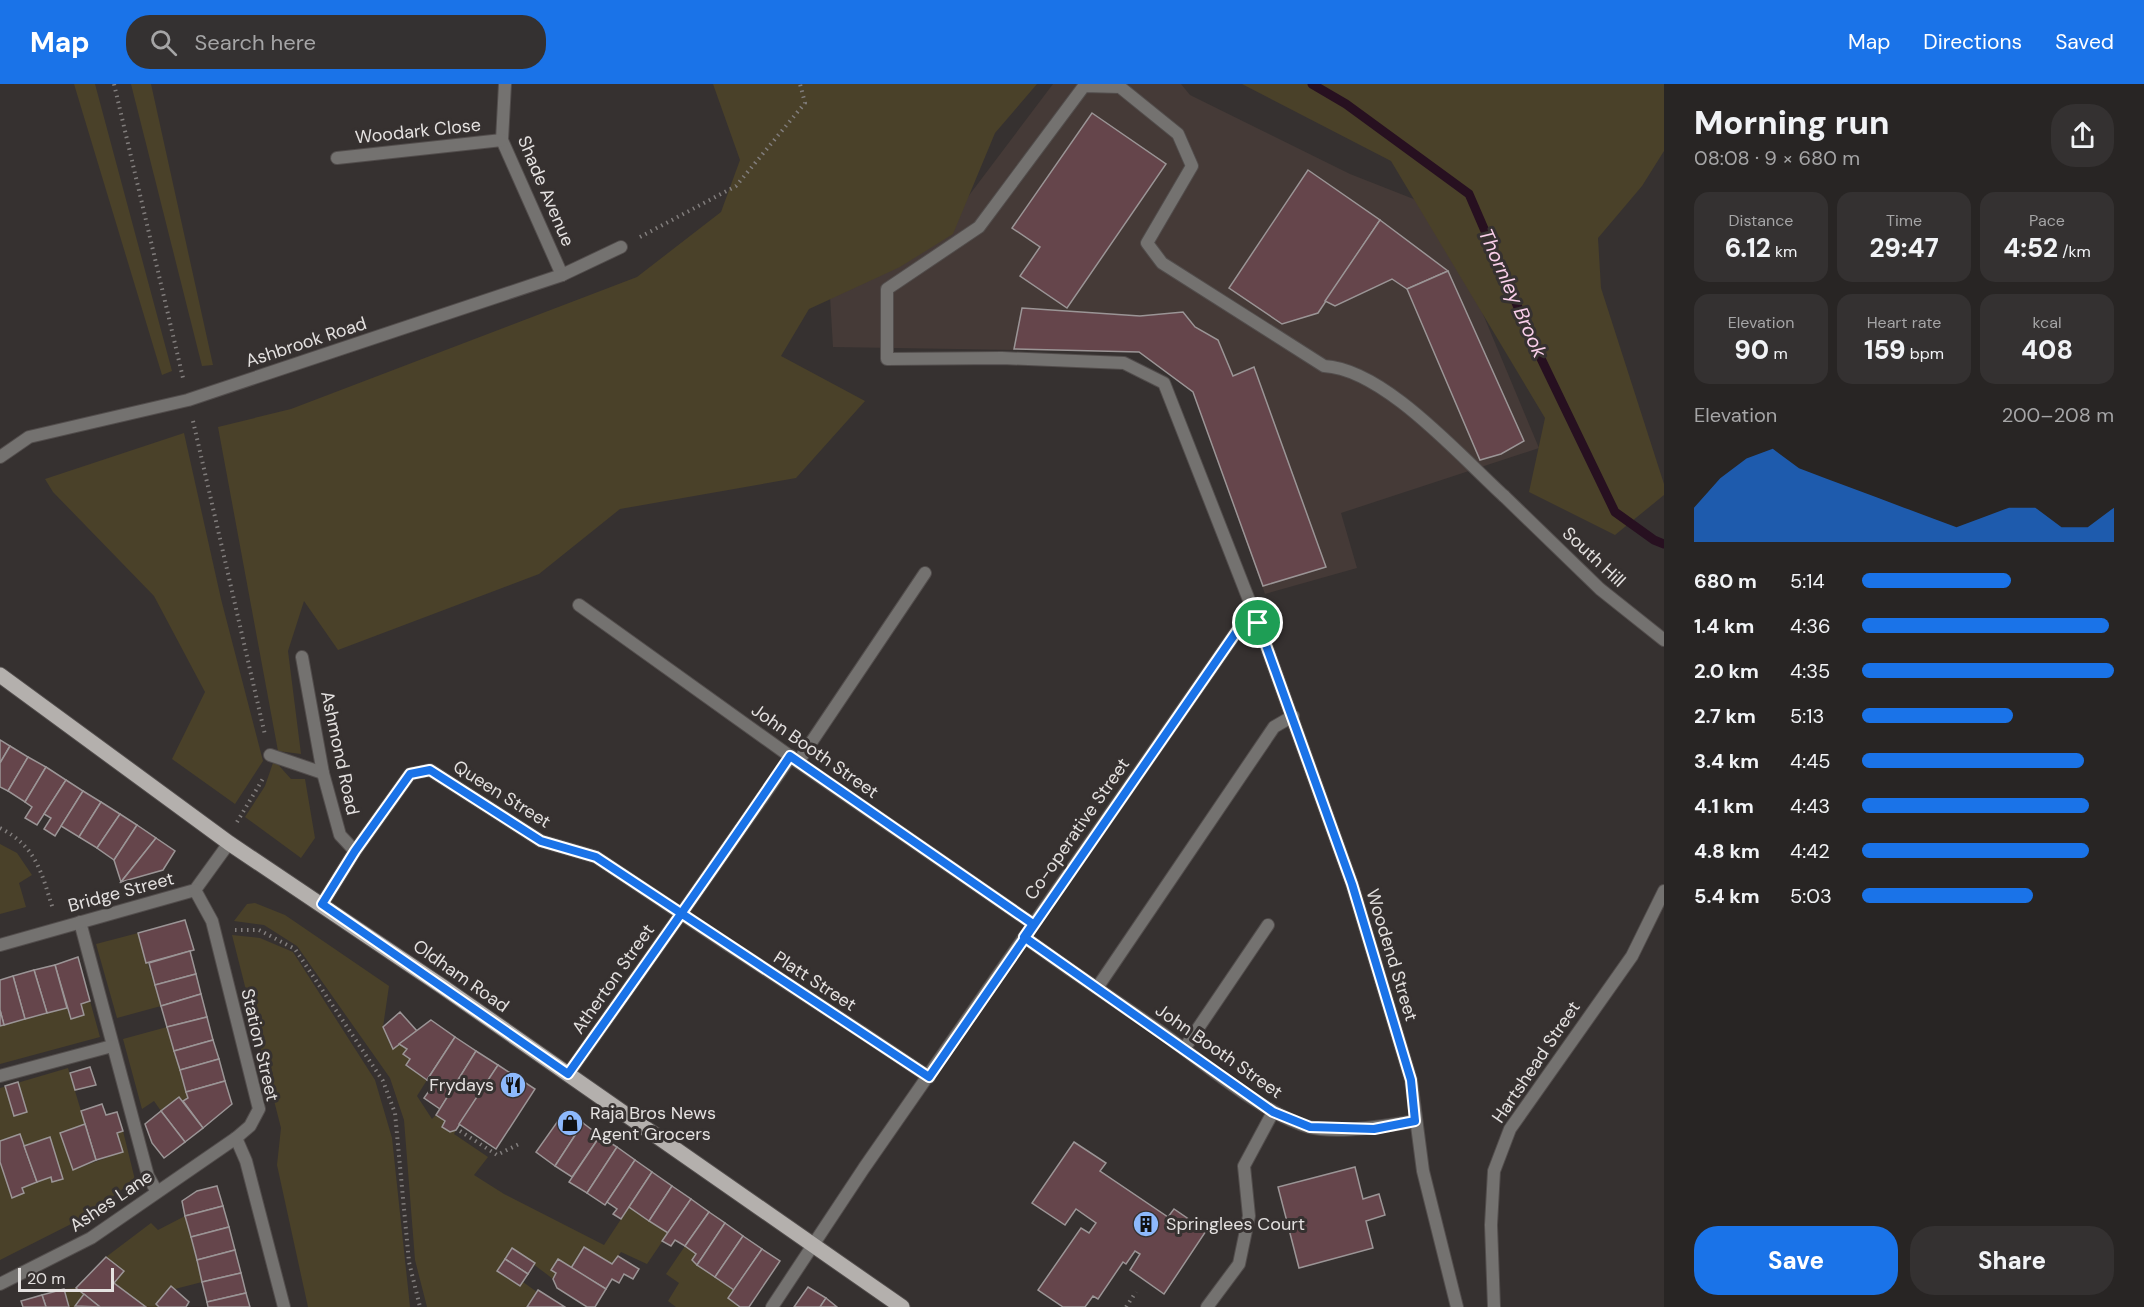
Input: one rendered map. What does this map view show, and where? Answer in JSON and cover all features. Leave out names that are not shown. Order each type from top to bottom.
[{"type":"main road","name":"Oldham Road","points":[[0,675],[229,843],[322,904],[902,1307]]},
{"type":"street","name":"Shade Avenue","points":[[505,84],[502,140],[562,275]]},
{"type":"street","name":"South Hill","points":[[1258,623],[1164,383],[1124,363],[1002,358],[887,359],[887,289],[979,227],[1084,86],[1120,87],[1178,134],[1192,166],[1147,243],[1162,263],[1324,366],[1339,367],[1392,393],[1504,496],[1600,590],[1664,640]]},
{"type":"street","name":"Woodark Close","points":[[337,158],[502,140]]},
{"type":"street","name":"Ashbrook Road","points":[[0,457],[28,437],[188,400],[562,275],[621,247]]},
{"type":"street","name":"Atherton Street","points":[[568,1074],[762,798],[794,759],[925,573]]},
{"type":"street","name":"John Booth Street","points":[[579,605],[794,759],[1033,924]]},
{"type":"street","name":"Woodend Street","points":[[1258,623],[1352,884],[1411,1080],[1423,1171],[1457,1307]]},
{"type":"street","name":"Co-operative Street","points":[[772,1307],[864,1168],[1237,631],[1258,623]]},
{"type":"street","name":"Ashmond Road","points":[[302,657],[323,773],[340,835],[355,851]]},
{"type":"street","points":[[1097,988],[1274,727],[1293,716]]},
{"type":"street","points":[[270,755],[323,773]]},
{"type":"street","name":"Queen Street","points":[[355,851],[410,774],[430,770],[541,841],[596,857],[681,914]]},
{"type":"street","name":"Bridge Street","points":[[0,945],[195,890],[229,843]]},
{"type":"street","points":[[322,904],[355,851]]},
{"type":"street","name":"Station Street","points":[[195,890],[207,908],[260,1109],[250,1126],[236,1138]]},
{"type":"street","name":"Hartshead Street","points":[[1494,1307],[1491,1225],[1494,1171],[1510,1129],[1632,957],[1664,891]]},
{"type":"street","name":"Platt Street","points":[[681,914],[929,1077]]},
{"type":"street","points":[[80,922],[148,1176],[157,1192]]},
{"type":"street","points":[[1184,1049],[1268,925]]},
{"type":"street","name":"John Booth Street","points":[[1024,937],[1273,1112],[1310,1127],[1374,1129],[1415,1121]]},
{"type":"street","points":[[0,1076],[112,1046]]},
{"type":"street","points":[[1208,1307],[1239,1264],[1249,1216],[1244,1166],[1273,1112]]},
{"type":"street","points":[[236,1138],[246,1161],[284,1307]]},
{"type":"street","name":"Ashes Lane","points":[[0,1284],[91,1238],[236,1138]]},
{"type":"path","points":[[114,84],[184,379]]},
{"type":"path","points":[[621,247],[736,186],[805,103],[800,84]]},
{"type":"path","points":[[194,425],[270,755],[263,779],[237,820],[229,843]]},
{"type":"path","points":[[0,828],[25,843],[38,863],[52,909]]},
{"type":"path","points":[[214,933],[225,930],[259,930],[295,949],[383,1081],[396,1113],[409,1262],[420,1307]]},
{"type":"path","points":[[460,1131],[497,1155],[521,1143]]},
{"type":"path","points":[[1126,1307],[1136,1292]]},
{"type":"shaded area","points":[[74,84],[95,84],[172,371],[162,375]]},
{"type":"shaded area","points":[[131,84],[151,84],[213,365],[202,366]]},
{"type":"shaded area","points":[[713,84],[1037,84],[995,133],[953,234],[900,267],[809,309],[781,356],[865,401],[796,478],[620,509],[539,574],[338,650],[304,601],[288,651],[301,754],[278,751],[218,427],[291,409],[637,277],[721,212],[740,160]]},
{"type":"shaded area","points":[[1053,84],[1181,84],[1190,95],[1350,174],[1439,209],[1539,448],[1341,513],[1357,568],[1265,594],[1193,392],[1139,352],[833,347],[828,262],[961,206]]},
{"type":"shaded area","points":[[1242,84],[1664,84],[1664,151],[1642,186],[1598,238],[1601,288],[1664,484],[1664,495],[1615,535],[1529,492],[1545,418],[1391,161]]},
{"type":"shaded area","points":[[184,433],[221,599],[263,761],[235,804],[172,759],[205,692],[154,596],[53,492],[45,479]]},
{"type":"shaded area","points":[[274,760],[291,779],[305,779],[315,838],[301,858],[245,817],[265,786]]},
{"type":"shaded area","points":[[0,844],[17,853],[32,875],[19,883],[26,907],[0,914]]},
{"type":"shaded area","points":[[255,903],[285,915],[389,986],[383,1027],[392,1049],[399,1044],[407,1049],[404,1054],[410,1059],[406,1066],[427,1080],[417,1096],[432,1119],[436,1115],[445,1121],[442,1127],[450,1132],[456,1130],[454,1134],[488,1157],[474,1175],[504,1194],[604,1245],[629,1207],[668,1233],[647,1264],[621,1252],[612,1264],[584,1247],[571,1268],[557,1260],[551,1270],[556,1273],[553,1279],[512,1248],[497,1271],[520,1286],[523,1282],[537,1292],[527,1307],[427,1307],[415,1260],[404,1120],[390,1078],[297,946],[264,925],[234,921],[247,904]]},
{"type":"shaded area","points":[[138,933],[161,1006],[117,1018],[96,944]]},
{"type":"shaded area","points":[[232,935],[260,938],[293,952],[375,1080],[392,1138],[410,1307],[308,1307],[277,1165],[281,1128]]},
{"type":"shaded area","points":[[90,1001],[100,1037],[0,1064],[0,1026],[67,1008],[71,1019],[84,1015],[81,1004]]},
{"type":"shaded area","points":[[167,1027],[188,1098],[183,1101],[179,1097],[161,1111],[154,1101],[142,1109],[123,1039]]},
{"type":"shaded area","points":[[68,1068],[85,1124],[60,1133],[73,1170],[122,1152],[117,1133],[123,1131],[135,1180],[83,1218],[0,1260],[0,1162],[12,1197],[23,1193],[22,1188],[51,1177],[52,1182],[63,1179],[50,1137],[24,1146],[20,1134],[0,1141],[0,1088]]},
{"type":"shaded area","points":[[185,1216],[202,1282],[175,1289],[171,1286],[156,1304],[159,1307],[146,1307],[114,1283],[124,1271],[106,1257],[151,1223],[158,1230]]},
{"type":"shaded area","points":[[685,1246],[696,1254],[692,1261],[734,1290],[728,1298],[740,1307],[676,1307],[668,1301],[679,1283],[666,1274]]},
{"type":"shaded area","points":[[76,1288],[84,1294],[76,1307],[69,1307],[64,1289]]},
{"type":"building","points":[[1092,113],[1166,164],[1067,308],[1020,276],[1040,247],[1012,228]]},
{"type":"building","points":[[1308,170],[1380,220],[1318,313],[1282,324],[1229,288]]},
{"type":"building","points":[[1380,220],[1448,271],[1407,289],[1392,279],[1335,306],[1325,301]]},
{"type":"building","points":[[1448,271],[1524,441],[1501,454],[1480,460],[1407,289]]},
{"type":"building","points":[[1022,308],[1140,316],[1183,312],[1195,327],[1218,340],[1233,376],[1254,367],[1326,567],[1263,586],[1193,392],[1139,352],[1014,349]]},
{"type":"building","points":[[0,740],[10,746],[0,763]]},
{"type":"building","points":[[10,746],[28,757],[8,791],[0,787],[0,763]]},
{"type":"building","points":[[28,757],[46,767],[25,802],[8,791]]},
{"type":"building","points":[[46,767],[66,780],[37,825],[25,818],[32,807],[25,802]]},
{"type":"building","points":[[66,780],[83,791],[55,836],[44,829],[51,818],[44,814]]},
{"type":"building","points":[[83,791],[101,802],[79,837],[61,826]]},
{"type":"building","points":[[101,802],[120,814],[97,848],[79,837]]},
{"type":"building","points":[[120,814],[137,825],[114,860],[97,848]]},
{"type":"building","points":[[137,825],[156,838],[121,882],[114,860]]},
{"type":"building","points":[[156,838],[175,851],[163,870],[121,882]]},
{"type":"building","points":[[185,920],[194,950],[146,963],[138,933]]},
{"type":"building","points":[[190,951],[196,974],[155,985],[149,963]]},
{"type":"building","points":[[78,957],[90,1001],[81,1004],[84,1015],[71,1019],[55,965]]},
{"type":"building","points":[[55,965],[67,1008],[47,1013],[34,970]]},
{"type":"building","points":[[34,970],[47,1013],[25,1019],[13,976]]},
{"type":"building","points":[[196,974],[201,994],[161,1006],[155,985]]},
{"type":"building","points":[[13,976],[25,1019],[4,1025],[0,1010],[0,980]]},
{"type":"building","points":[[201,994],[207,1017],[167,1027],[161,1006]]},
{"type":"building","points":[[0,1010],[4,1025],[0,1026]]},
{"type":"building","points":[[400,1012],[417,1031],[393,1049],[383,1027]]},
{"type":"building","points":[[207,1017],[213,1040],[174,1051],[167,1027]]},
{"type":"building","points":[[431,1020],[455,1037],[427,1080],[406,1065],[410,1059],[403,1054],[407,1049],[399,1044]]},
{"type":"building","points":[[455,1037],[476,1051],[440,1109],[424,1098],[434,1084],[427,1080]]},
{"type":"building","points":[[213,1040],[219,1059],[180,1070],[174,1051]]},
{"type":"building","points":[[476,1051],[498,1065],[456,1130],[450,1132],[442,1127],[445,1121],[436,1115]]},
{"type":"building","points":[[219,1059],[225,1081],[186,1092],[180,1070]]},
{"type":"building","points":[[498,1065],[535,1089],[496,1149],[459,1124]]},
{"type":"building","points":[[90,1067],[96,1085],[75,1090],[70,1073]]},
{"type":"building","points":[[225,1081],[232,1104],[203,1128],[183,1101],[188,1098],[186,1092]]},
{"type":"building","points":[[18,1082],[27,1112],[14,1116],[5,1086]]},
{"type":"building","points":[[179,1097],[203,1128],[185,1142],[161,1111]]},
{"type":"building","points":[[102,1104],[106,1115],[117,1112],[123,1131],[117,1133],[123,1152],[96,1160],[81,1111]]},
{"type":"building","points":[[161,1111],[185,1142],[164,1158],[152,1143],[145,1124]]},
{"type":"building","points":[[565,1111],[583,1123],[555,1166],[536,1152]]},
{"type":"building","points":[[583,1123],[600,1136],[572,1177],[555,1166]]},
{"type":"building","points":[[85,1124],[96,1160],[73,1170],[60,1133]]},
{"type":"building","points":[[20,1134],[37,1182],[22,1188],[24,1193],[12,1198],[0,1162],[0,1141]]},
{"type":"building","points":[[600,1136],[617,1147],[587,1193],[569,1182]]},
{"type":"building","points":[[50,1137],[63,1179],[52,1182],[51,1177],[37,1182],[24,1146]]},
{"type":"building","name":"Springlees Court","points":[[1074,1142],[1106,1163],[1100,1171],[1168,1217],[1174,1209],[1206,1231],[1164,1294],[1130,1270],[1140,1254],[1135,1251],[1126,1264],[1123,1262],[1098,1299],[1093,1296],[1085,1307],[1063,1307],[1038,1290],[1081,1228],[1089,1233],[1096,1223],[1076,1209],[1065,1225],[1032,1203]]},
{"type":"building","points":[[617,1147],[635,1160],[605,1205],[587,1193]]},
{"type":"building","points":[[635,1160],[652,1172],[621,1219],[613,1214],[617,1209],[607,1202]]},
{"type":"building","points":[[1355,1167],[1363,1199],[1379,1194],[1385,1215],[1366,1221],[1373,1248],[1299,1268],[1278,1187]]},
{"type":"building","points":[[652,1172],[672,1186],[649,1221],[629,1207]]},
{"type":"building","points":[[217,1186],[223,1206],[185,1216],[182,1201],[197,1191]]},
{"type":"building","points":[[672,1186],[691,1199],[668,1233],[649,1221]]},
{"type":"building","points":[[691,1199],[709,1212],[685,1246],[675,1240],[671,1246],[662,1241]]},
{"type":"building","points":[[223,1206],[229,1227],[191,1237],[185,1216]]},
{"type":"building","points":[[709,1212],[725,1223],[697,1265],[692,1260],[696,1254],[685,1246]]},
{"type":"building","points":[[725,1223],[743,1236],[715,1277],[697,1265]]},
{"type":"building","points":[[229,1227],[235,1250],[197,1260],[191,1237]]},
{"type":"building","points":[[743,1236],[762,1249],[734,1290],[715,1277]]},
{"type":"building","points":[[584,1247],[612,1264],[618,1256],[639,1269],[633,1279],[624,1274],[619,1283],[612,1279],[606,1289],[571,1268]]},
{"type":"building","points":[[512,1248],[535,1263],[528,1274],[505,1259]]},
{"type":"building","points":[[762,1249],[780,1261],[749,1307],[740,1307],[728,1298]]},
{"type":"building","points":[[235,1250],[241,1273],[202,1282],[197,1260]]},
{"type":"building","points":[[106,1257],[124,1271],[114,1283],[146,1307],[100,1307],[76,1288]]},
{"type":"building","points":[[505,1259],[528,1274],[520,1286],[497,1271]]},
{"type":"building","points":[[558,1259],[606,1289],[595,1307],[587,1307],[557,1288],[553,1279],[556,1273],[551,1270]]},
{"type":"building","points":[[241,1273],[246,1293],[207,1302],[202,1282]]},
{"type":"building","points":[[171,1286],[189,1302],[186,1307],[159,1307],[156,1304]]},
{"type":"building","points":[[808,1287],[826,1298],[820,1307],[794,1307]]},
{"type":"building","points":[[64,1289],[69,1307],[46,1307],[42,1295]]},
{"type":"building","points":[[538,1290],[565,1307],[527,1307]]},
{"type":"building","points":[[246,1293],[250,1307],[208,1307],[207,1302]]},
{"type":"building","points":[[84,1294],[100,1307],[75,1306]]},
{"type":"building","points":[[42,1295],[46,1307],[23,1307],[21,1301]]},
{"type":"building","points":[[826,1298],[837,1307],[820,1307]]},
{"type":"waterway","name":"Thornley Brook","points":[[1312,84],[1346,104],[1469,194],[1533,342],[1615,512],[1654,540],[1664,544]]},
{"type":"place","name":"Frydays","points":[[513,1085]]},
{"type":"place","name":"Raja Bros News Agent Grocers","points":[[570,1123]]},
{"type":"place","name":"Springlees Court","points":[[1146,1224]]},
{"type":"route","points":[[1258,623],[1237,631],[1033,924],[929,1077],[681,914],[596,857],[541,841],[430,770],[410,774],[355,851],[322,904],[568,1074],[606,1021],[643,967],[681,914],[762,798],[790,756],[1033,924],[1024,937],[1158,1030],[1273,1112],[1310,1127],[1374,1129],[1415,1121],[1411,1080],[1352,884],[1258,623]]}]
